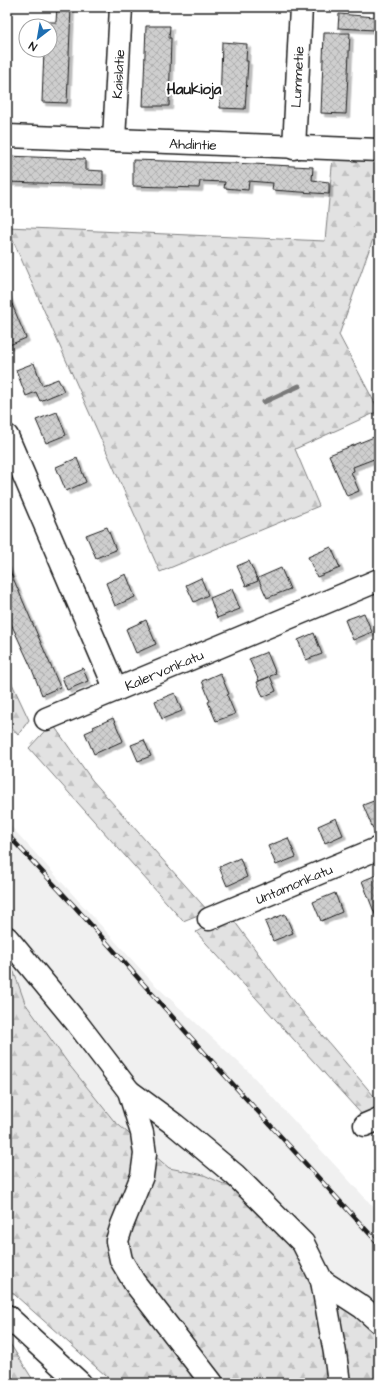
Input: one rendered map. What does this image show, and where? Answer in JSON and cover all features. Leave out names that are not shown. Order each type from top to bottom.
[{"type":"street","name":"Kaislatie","points":[[114,140],[121,7]]},
{"type":"street","name":"Lummetie","points":[[294,148],[301,7]]},
{"type":"street","name":"Ahdintie","points":[[7,136],[379,150]]},
{"type":"street","name":"Kalervonkatu","points":[[7,436],[116,690],[379,580]]},
{"type":"street","points":[[46,718],[116,690]]},
{"type":"street","name":"Untamonkatu","points":[[209,920],[379,848]]},
{"type":"street","points":[[7,938],[129,1091],[175,1125],[235,1175],[303,1243],[322,1281],[339,1383]]},
{"type":"street","points":[[129,1091],[142,1133],[145,1154],[142,1176],[117,1241],[121,1260],[134,1282],[212,1383]]},
{"type":"street","points":[[322,1281],[362,1307],[379,1322]]},
{"type":"street","points":[[7,1316],[80,1383]]},
{"type":"shaded area","points":[[7,822],[154,984],[248,1071],[379,1213],[379,1339],[204,1175],[169,1168],[114,1121],[70,1066],[25,1002],[14,972],[7,964]]},
{"type":"green space","points":[[333,156],[379,158],[379,222],[339,335],[379,411],[295,449],[319,506],[160,572],[7,227],[325,241]]},
{"type":"green space","points":[[7,673],[29,720],[18,735],[7,723]]},
{"type":"green space","points":[[52,723],[92,780],[208,911],[183,921],[29,748]]},
{"type":"green space","points":[[232,918],[294,1002],[379,1102],[379,1112],[365,1118],[196,932],[212,923],[219,930]]},
{"type":"green space","points":[[7,964],[14,972],[25,1003],[70,1066],[114,1121],[169,1168],[204,1175],[239,1191],[261,1212],[377,1336],[379,1339],[379,1383],[114,1383],[7,1288]]},
{"type":"green space","points":[[7,1339],[35,1383],[7,1383]]},
{"type":"building","points":[[57,7],[71,7],[67,103],[42,102],[44,58],[58,58],[58,18],[56,18]]},
{"type":"building","points":[[339,14],[375,17],[375,30],[338,28]]},
{"type":"building","points":[[146,26],[170,26],[169,106],[143,106]]},
{"type":"building","points":[[324,33],[350,33],[346,114],[321,113]]},
{"type":"building","points":[[222,42],[247,44],[246,61],[248,61],[245,109],[220,108]]},
{"type":"building","points":[[7,156],[85,159],[85,170],[103,171],[103,185],[7,182]]},
{"type":"building","points":[[133,160],[313,167],[312,180],[329,182],[329,194],[272,190],[273,183],[249,181],[248,190],[224,188],[225,182],[200,181],[199,188],[133,186]]},
{"type":"building","points":[[7,292],[26,338],[7,346]]},
{"type":"building","points":[[34,363],[42,385],[58,379],[64,391],[40,401],[36,392],[26,396],[16,370]]},
{"type":"building","points":[[57,412],[66,435],[46,443],[36,420]]},
{"type":"building","points":[[379,435],[379,457],[353,467],[354,471],[351,472],[359,491],[347,496],[329,455]]},
{"type":"building","points":[[77,458],[86,482],[66,491],[56,467]]},
{"type":"building","points":[[107,527],[116,550],[96,558],[86,535]]},
{"type":"building","points":[[331,547],[340,568],[317,577],[308,557]]},
{"type":"building","points":[[249,561],[258,581],[246,586],[237,566]]},
{"type":"building","points":[[7,564],[60,687],[42,695],[7,615]]},
{"type":"building","points":[[281,568],[290,589],[267,598],[258,578]]},
{"type":"building","points":[[126,574],[135,597],[115,606],[106,583]]},
{"type":"building","points":[[201,578],[208,595],[194,602],[186,585]]},
{"type":"building","points":[[232,589],[240,609],[217,618],[210,598]]},
{"type":"building","points":[[364,613],[372,632],[353,640],[345,620]]},
{"type":"building","points":[[146,620],[156,644],[136,653],[126,629]]},
{"type":"building","points":[[314,633],[322,654],[306,660],[298,640]]},
{"type":"building","points":[[267,652],[276,674],[270,676],[276,691],[263,697],[257,682],[269,677],[259,681],[249,659]]},
{"type":"building","points":[[83,668],[88,681],[67,690],[62,677]]},
{"type":"building","points":[[220,673],[229,694],[227,695],[235,714],[216,721],[208,702],[210,701],[202,681]]},
{"type":"building","points":[[175,693],[182,711],[162,719],[155,701]]},
{"type":"building","points":[[113,718],[123,741],[94,754],[85,733],[94,729],[93,727]]},
{"type":"building","points":[[144,740],[151,756],[138,761],[131,745]]},
{"type":"building","points":[[379,799],[379,836],[376,836],[363,805]]},
{"type":"building","points":[[336,818],[343,835],[325,843],[318,826]]},
{"type":"building","points":[[288,838],[296,857],[276,865],[268,846]]},
{"type":"building","points":[[240,858],[247,877],[227,886],[219,867]]},
{"type":"building","points":[[379,874],[379,922],[378,922],[362,881]]},
{"type":"building","points":[[335,893],[342,912],[321,921],[313,902]]},
{"type":"building","points":[[285,914],[293,933],[273,941],[265,922]]},
{"type":"waterway","points":[[264,402],[299,386]]},
{"type":"railway","points":[[7,834],[76,908],[209,1058],[379,1244]]},
{"type":"district","name":"Haukioja","points":[[194,89]]}]
